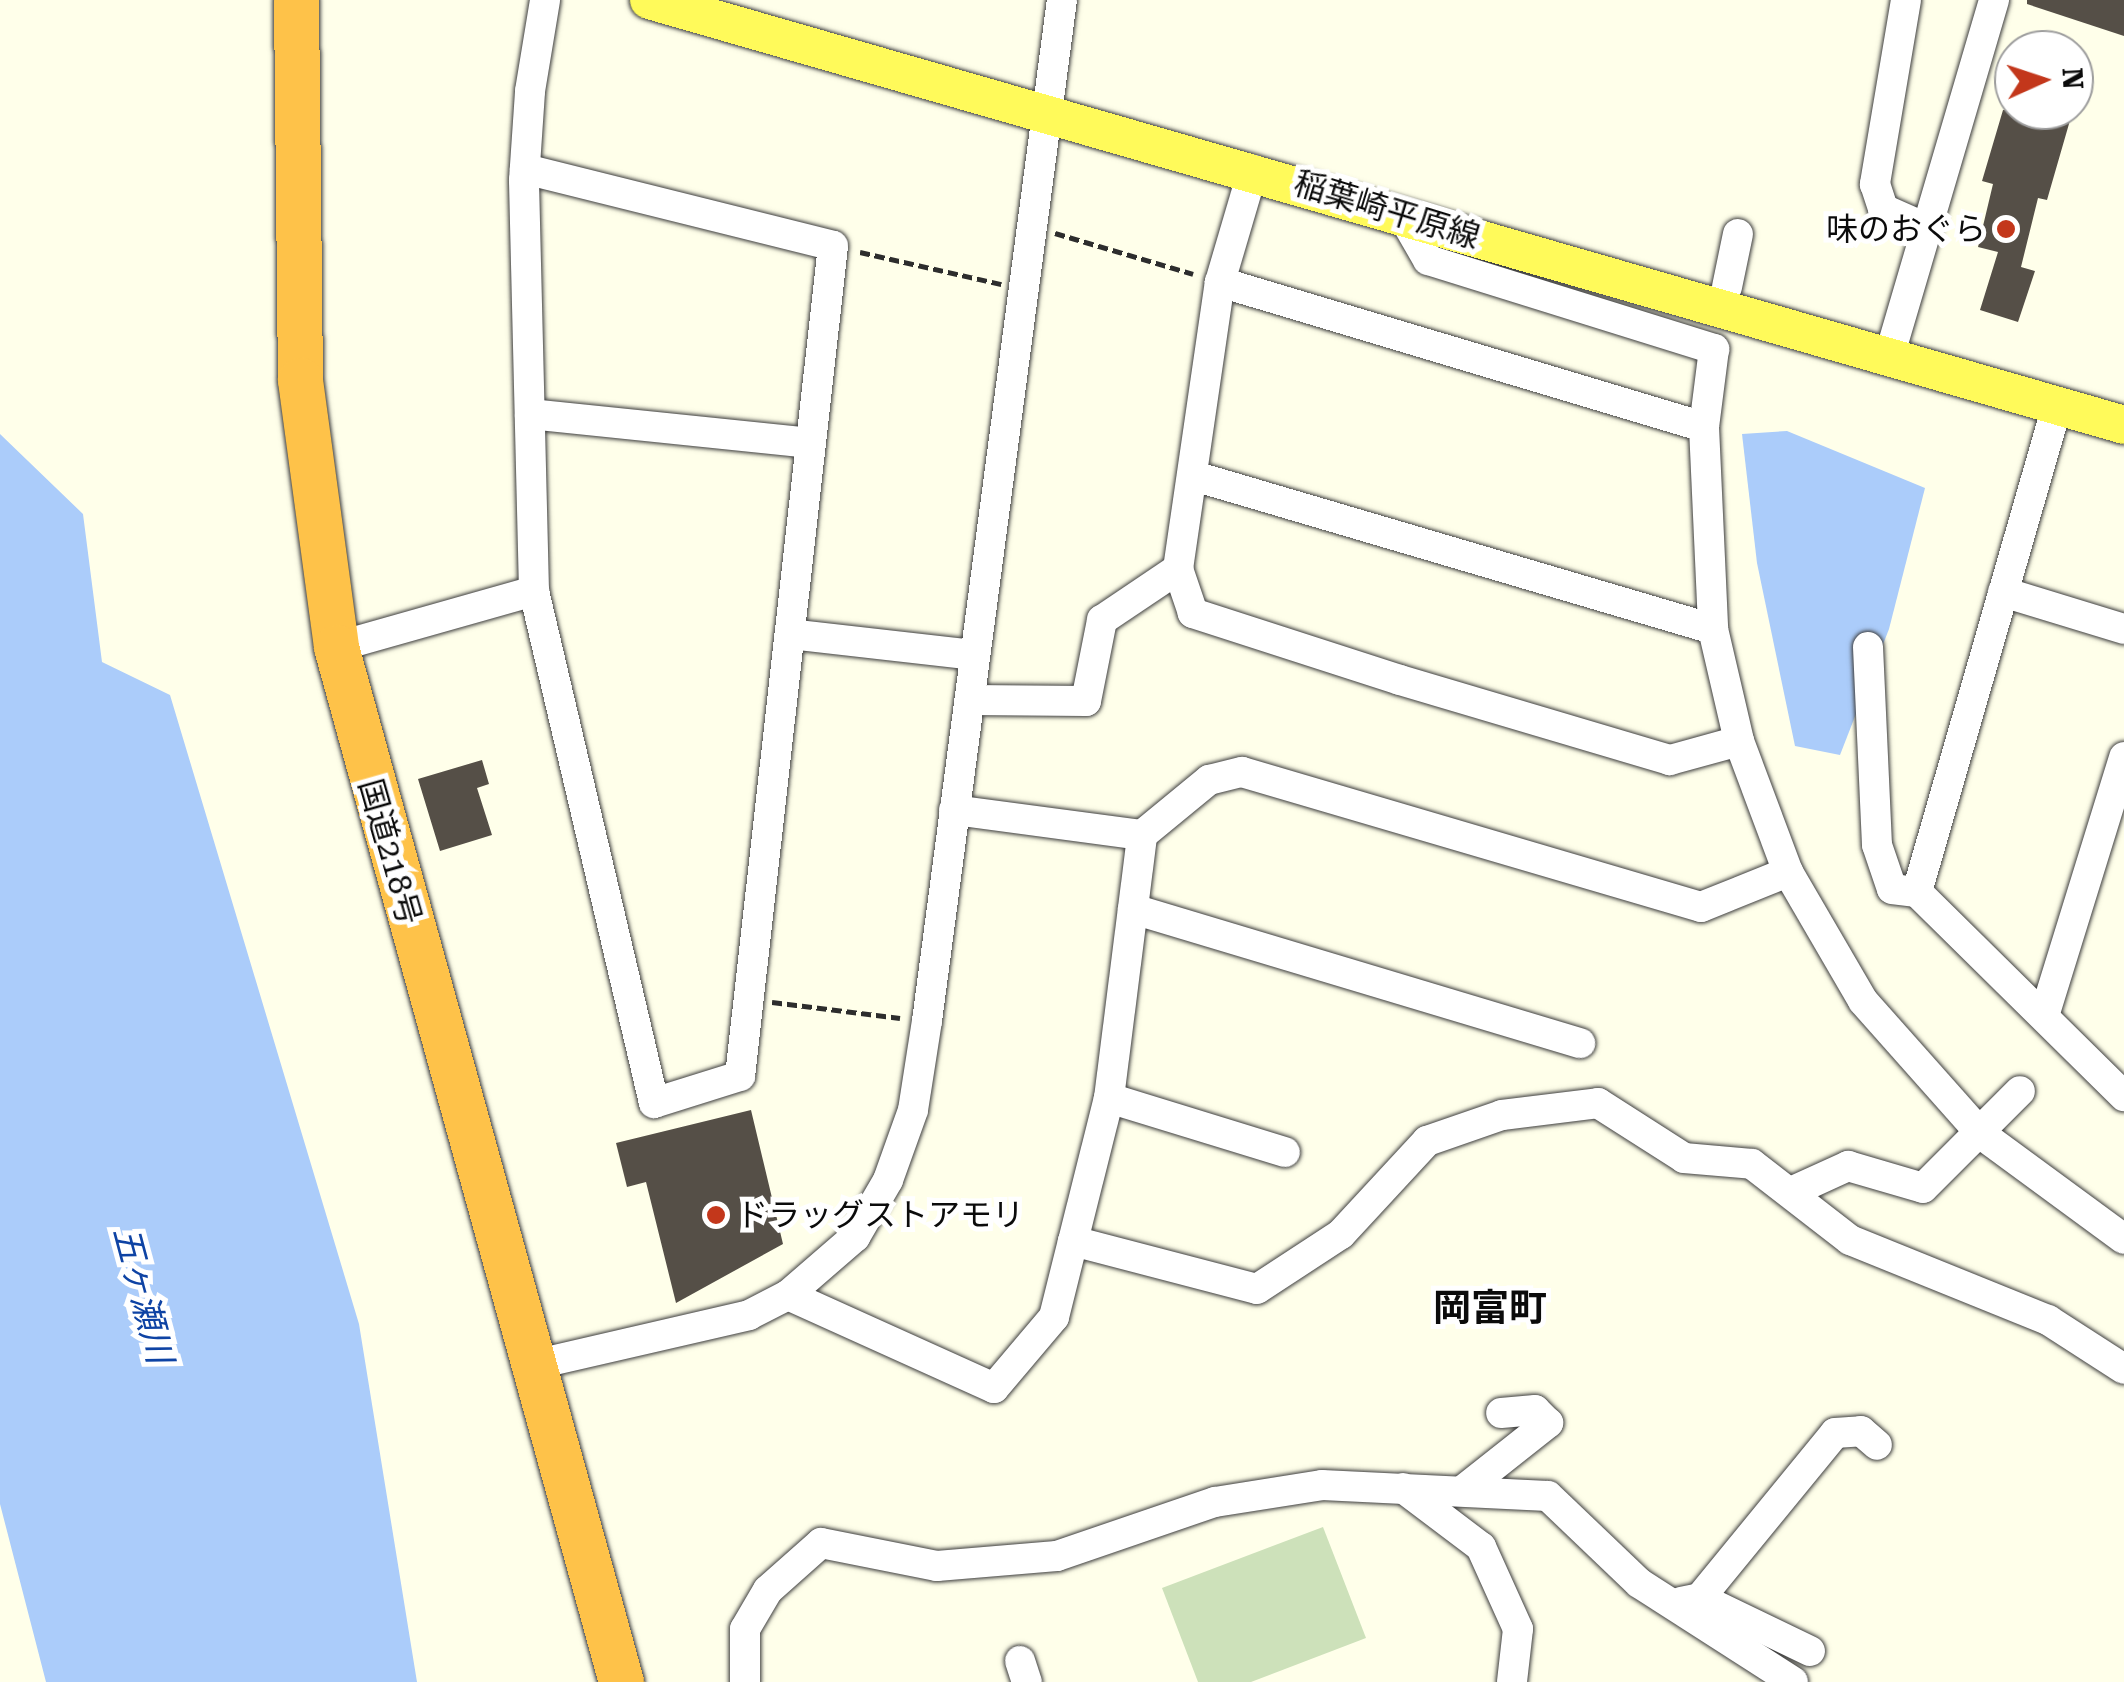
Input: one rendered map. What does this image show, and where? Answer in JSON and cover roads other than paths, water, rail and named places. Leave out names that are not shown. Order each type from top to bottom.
[{"type":"highway","name":"国道218号","points":[[296,0],[300,380],[336,647],[622,1682]]},
{"type":"main road","name":"稲葉崎平原線","points":[[649,0],[1048,108],[2124,425]]},
{"type":"street","points":[[525,170],[833,246],[740,1076],[654,1103],[534,591],[525,170],[545,0]]},
{"type":"street","points":[[533,1365],[748,1316],[788,1295],[856,1238],[888,1180],[914,1110],[1062,0]]},
{"type":"street","points":[[1906,0],[1875,184],[1883,210],[1926,228]]},
{"type":"street","points":[[1890,357],[1994,0]]},
{"type":"street","points":[[1253,170],[1220,282],[1178,569],[1193,613],[1400,680],[1670,760],[1739,741]]},
{"type":"street","points":[[1402,215],[1428,260],[1716,340],[1704,427],[1712,629],[1739,741],[1788,872],[1864,1000],[1980,1134],[2124,1238]]},
{"type":"street","points":[[1727,287],[1738,234]]},
{"type":"street","points":[[1220,282],[1704,427]]},
{"type":"street","points":[[1916,892],[2057,406]]},
{"type":"street","points":[[530,414],[811,443]]},
{"type":"street","points":[[1194,476],[1712,629]]},
{"type":"street","points":[[970,700],[1086,701],[1102,620],[1178,569]]},
{"type":"street","points":[[336,647],[534,591]]},
{"type":"street","points":[[2004,592],[2124,629]]},
{"type":"street","points":[[790,634],[974,655]]},
{"type":"street","points":[[1868,647],[1877,845],[1892,889],[1916,892],[2124,1096]]},
{"type":"street","points":[[2044,1016],[2124,757]]},
{"type":"street","points":[[788,1295],[994,1388],[1054,1317],[1109,1098],[1142,835],[1209,780],[1242,772],[1701,907],[1788,872]]},
{"type":"street","points":[[954,810],[1142,835]]},
{"type":"street","points":[[1133,909],[1580,1043]]},
{"type":"street","points":[[1791,1192],[1848,1166],[1922,1188],[2020,1090]]},
{"type":"street","points":[[1109,1098],[1285,1152]]},
{"type":"street","points":[[1073,1241],[1256,1289],[1341,1234],[1427,1141],[1502,1115],[1598,1103],[1684,1158],[1752,1164],[1850,1240],[2048,1320],[2124,1368]]},
{"type":"street","points":[[1462,1490],[1548,1423],[1535,1410],[1501,1413]]},
{"type":"street","points":[[1685,1601],[1835,1432],[1860,1430],[1877,1445]]},
{"type":"street","points":[[745,1682],[745,1629],[768,1590],[822,1543],[936,1566],[990,1564],[1057,1556],[1281,1488],[1402,1488],[1548,1496],[1792,1682]]},
{"type":"street","points":[[1402,1488],[1481,1547],[1518,1629],[1512,1682]]},
{"type":"street","points":[[1685,1601],[1810,1651]]},
{"type":"water","points":[[1787,431],[1925,488],[1889,629],[1840,755],[1795,746],[1757,563],[1742,434]]},
{"type":"water","name":"五ヶ瀬川","points":[[0,434],[83,514],[102,662],[170,695],[359,1324],[417,1682],[46,1682],[0,1504]]},
{"type":"place","name":"味のおぐら","points":[[2006,229]]},
{"type":"place","name":"ドラッグストアモリ","points":[[716,1215]]},
{"type":"district","name":"岡富町","points":[[1490,1309]]}]
